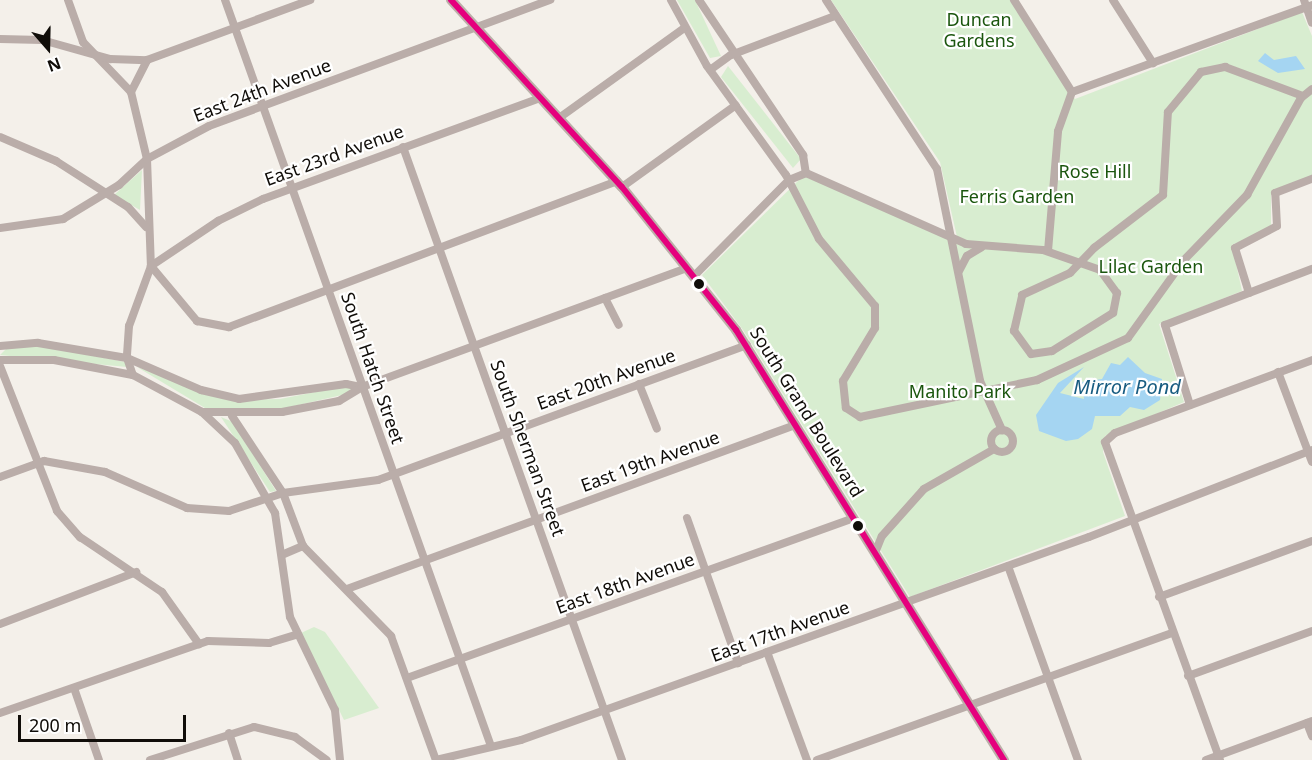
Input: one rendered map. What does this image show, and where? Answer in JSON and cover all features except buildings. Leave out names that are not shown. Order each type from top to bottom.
[{"type":"main road","name":"South Grand Boulevard","points":[[450,0],[620,184],[747,345],[1004,760]]},
{"type":"street","points":[[68,0],[75,26],[94,55],[131,92],[147,159],[146,227],[151,266],[134,308],[127,358],[133,375]]},
{"type":"street","name":"South Hatch Street","points":[[225,0],[491,746]]},
{"type":"street","points":[[0,39],[42,40],[94,55],[147,60],[310,0]]},
{"type":"street","name":"East 24th Avenue","points":[[0,228],[48,224],[104,195],[147,159],[263,106],[550,0]]},
{"type":"street","points":[[671,0],[683,29],[789,180],[819,239],[877,312],[875,328],[844,377],[849,412],[886,415],[984,390],[1046,378],[1128,338],[1184,260],[1247,195],[1303,96],[1312,88]]},
{"type":"street","points":[[699,0],[731,55],[803,155],[806,173]]},
{"type":"street","points":[[826,0],[937,169],[984,390],[999,414],[1002,430]]},
{"type":"street","points":[[1014,0],[1072,92]]},
{"type":"street","points":[[1113,0],[1153,63]]},
{"type":"street","points":[[1072,92],[1305,4],[1312,23]]},
{"type":"street","points":[[710,70],[731,55],[835,16]]},
{"type":"street","points":[[559,118],[683,29]]},
{"type":"street","points":[[131,92],[147,60]]},
{"type":"street","points":[[202,412],[232,416],[324,405],[362,387],[605,298],[690,272],[789,180],[806,173],[952,236],[987,246],[1048,251],[1093,265],[1113,285],[1118,302],[1108,318],[1056,349],[1028,353],[1014,331],[1023,292],[1070,273],[1094,248],[1154,206],[1167,181],[1165,124],[1171,103],[1200,72],[1223,67],[1303,96]]},
{"type":"street","points":[[1048,251],[1058,131],[1072,92]]},
{"type":"street","name":"East 23rd Avenue","points":[[151,266],[226,216],[292,188],[540,98]]},
{"type":"street","points":[[151,266],[183,309],[219,327],[239,325],[327,287],[620,184],[736,105]]},
{"type":"street","points":[[0,138],[56,160],[104,195],[128,207],[146,227]]},
{"type":"street","name":"South Sherman Street","points":[[403,147],[622,760]]},
{"type":"street","points":[[1249,293],[1235,248],[1277,226],[1273,197],[1312,179]]},
{"type":"street","points":[[959,272],[969,254],[987,246]]},
{"type":"street","points":[[1190,405],[1164,327],[1312,269]]},
{"type":"street","points":[[605,298],[620,325]]},
{"type":"street","points":[[0,346],[38,343],[127,358],[214,394],[256,399],[345,384],[362,387]]},
{"type":"street","name":"East 20th Avenue","points":[[36,463],[105,472],[201,511],[229,511],[282,493],[344,489],[393,474],[747,345]]},
{"type":"street","points":[[0,360],[54,360],[133,375],[202,412],[235,443],[268,497],[284,554],[287,604],[296,635],[335,710],[340,760]]},
{"type":"street","points":[[1219,758],[1106,454],[1107,439],[1190,405],[1312,360]]},
{"type":"street","points":[[0,366],[48,495],[71,531],[136,572],[174,604],[199,644]]},
{"type":"street","points":[[1278,372],[1310,451],[1312,462]]},
{"type":"street","points":[[639,384],[657,429]]},
{"type":"street","points":[[232,416],[282,493],[303,546],[378,617],[407,678],[436,760]]},
{"type":"street","name":"East 19th Avenue","points":[[347,589],[796,425]]},
{"type":"street","points":[[994,449],[992,437],[1002,430]]},
{"type":"street","points":[[874,553],[887,530],[929,485],[994,449],[1006,452],[1013,446],[1011,434],[1002,430]]},
{"type":"street","name":"East 17th Avenue","points":[[436,760],[491,746],[605,710],[738,663],[1008,566],[1310,451]]},
{"type":"street","points":[[0,477],[36,463]]},
{"type":"street","points":[[687,518],[738,663]]},
{"type":"street","name":"East 18th Avenue","points":[[407,678],[853,518]]},
{"type":"street","points":[[862,533],[887,530]]},
{"type":"street","points":[[1159,597],[1312,540]]},
{"type":"street","points":[[284,554],[303,546]]},
{"type":"street","points":[[1008,566],[1078,760]]},
{"type":"street","points":[[0,624],[136,572]]},
{"type":"street","points":[[1188,676],[1312,631]]},
{"type":"street","points":[[817,760],[1172,633]]},
{"type":"street","points":[[0,713],[199,644],[224,639],[269,643],[296,635]]},
{"type":"street","points":[[767,652],[807,760]]},
{"type":"street","points":[[74,688],[99,760]]},
{"type":"street","points":[[1206,760],[1219,758],[1310,722],[1312,736]]},
{"type":"street","points":[[150,760],[229,733],[254,727],[276,730],[327,760]]},
{"type":"street","points":[[229,733],[238,760]]},
{"type":"green space","points":[[677,0],[695,0],[721,56],[710,58]]},
{"type":"green space","name":"Manito Park","points":[[831,0],[1011,0],[1075,99],[1302,12],[1312,36],[1312,176],[1271,192],[1271,228],[1232,245],[1242,291],[1159,324],[1184,402],[1105,436],[1103,452],[1125,516],[910,597],[743,330],[702,275],[803,176],[957,237],[940,162]]},
{"type":"green space","points":[[728,66],[801,159],[793,168],[721,77]]},
{"type":"green space","points":[[142,170],[140,210],[114,195]]},
{"type":"green space","points":[[10,345],[54,348],[125,362],[127,367],[0,355]]},
{"type":"green space","points":[[137,367],[238,400],[280,399],[351,385],[355,392],[281,409],[205,408]]},
{"type":"green space","points":[[221,417],[233,422],[276,491],[270,492]]},
{"type":"green space","points":[[314,627],[325,632],[379,708],[344,720],[301,633]]},
{"type":"water","points":[[1265,53],[1274,60],[1296,56],[1305,69],[1278,73],[1258,61]]},
{"type":"water","name":"Mirror Pond","points":[[1128,357],[1145,373],[1162,379],[1160,400],[1144,410],[1130,407],[1120,416],[1095,416],[1092,429],[1078,439],[1066,441],[1039,431],[1036,415],[1058,383],[1084,367],[1060,393],[1084,399],[1082,382],[1102,379],[1111,363],[1120,365]]},
{"type":"transit line","points":[[451,0],[622,187],[736,330],[1004,760]]},
{"type":"park label","name":"Duncan Gardens","points":[[979,30]]},
{"type":"park label","name":"Rose Hill","points":[[1095,171]]},
{"type":"park label","name":"Ferris Garden","points":[[1017,196]]},
{"type":"park label","name":"Lilac Garden","points":[[1151,266]]}]
